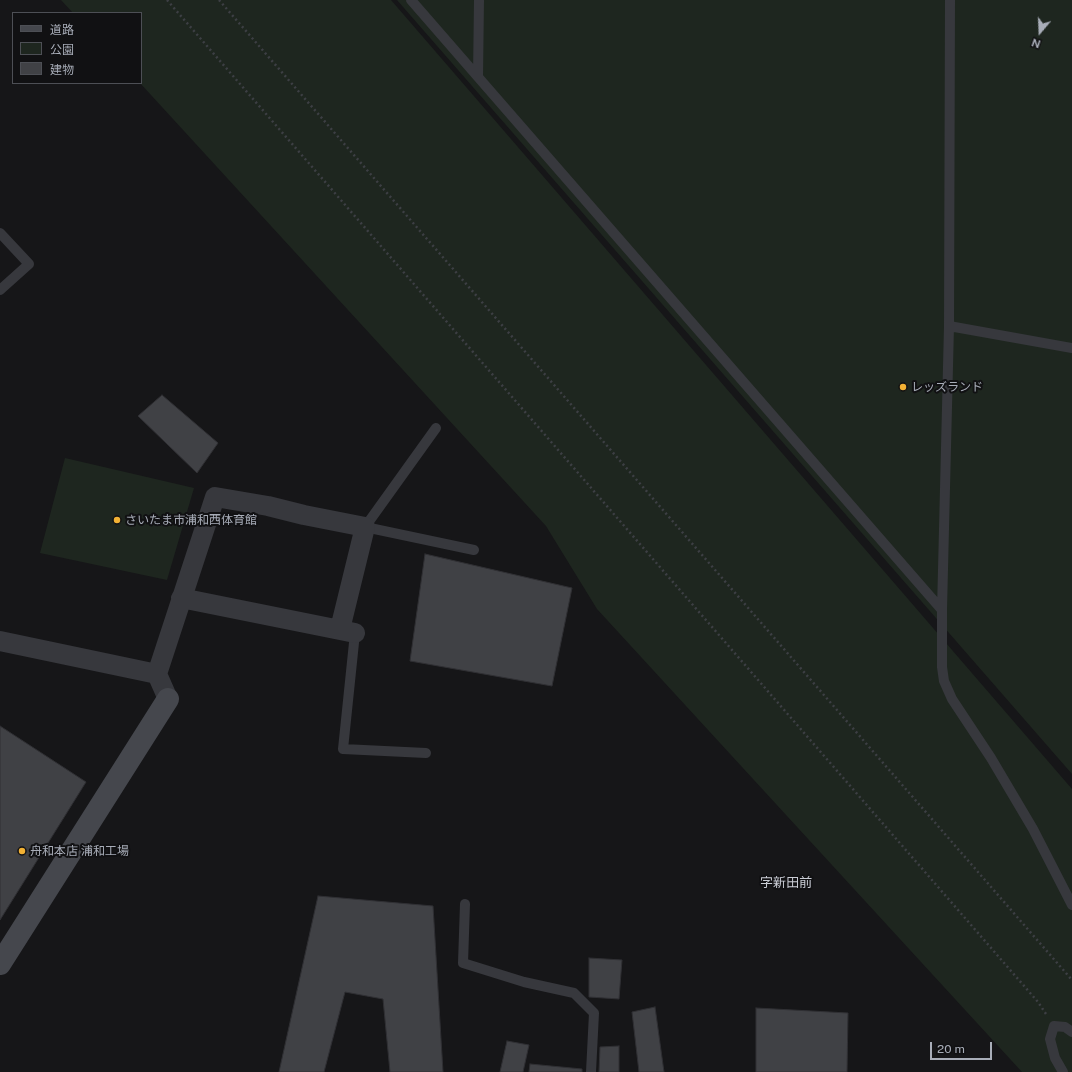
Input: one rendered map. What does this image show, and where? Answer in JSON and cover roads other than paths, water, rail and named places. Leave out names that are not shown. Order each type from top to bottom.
[{"type":"street","points":[[0,964],[168,699],[157,674],[181,598],[215,497],[268,506],[365,527],[347,631],[181,598]]},
{"type":"street","points":[[0,641],[157,674]]},
{"type":"lane","points":[[411,0],[942,610]]},
{"type":"lane","points":[[478,77],[479,0]]},
{"type":"lane","points":[[950,0],[949,326],[942,610],[942,666],[944,681],[952,699],[991,758],[1033,829],[1072,905]]},
{"type":"lane","points":[[0,233],[29,264],[0,290]]},
{"type":"lane","points":[[949,326],[1072,348]]},
{"type":"lane","points":[[436,428],[365,527],[474,550]]},
{"type":"lane","points":[[347,631],[343,749],[426,753]]},
{"type":"lane","points":[[465,904],[463,963],[524,982],[574,993],[594,1013],[591,1072]]},
{"type":"lane","points":[[1062,1072],[1055,1058],[1050,1039],[1054,1026],[1065,1027],[1072,1032]]},
{"type":"place","name":"レッズランド","points":[[903,387]]},
{"type":"place","name":"さいたま市浦和西体育館","points":[[117,520]]},
{"type":"place","name":"舟和本店 浦和工場","points":[[22,851]]},
{"type":"district","name":"字新田前","points":[[786,883]]}]
